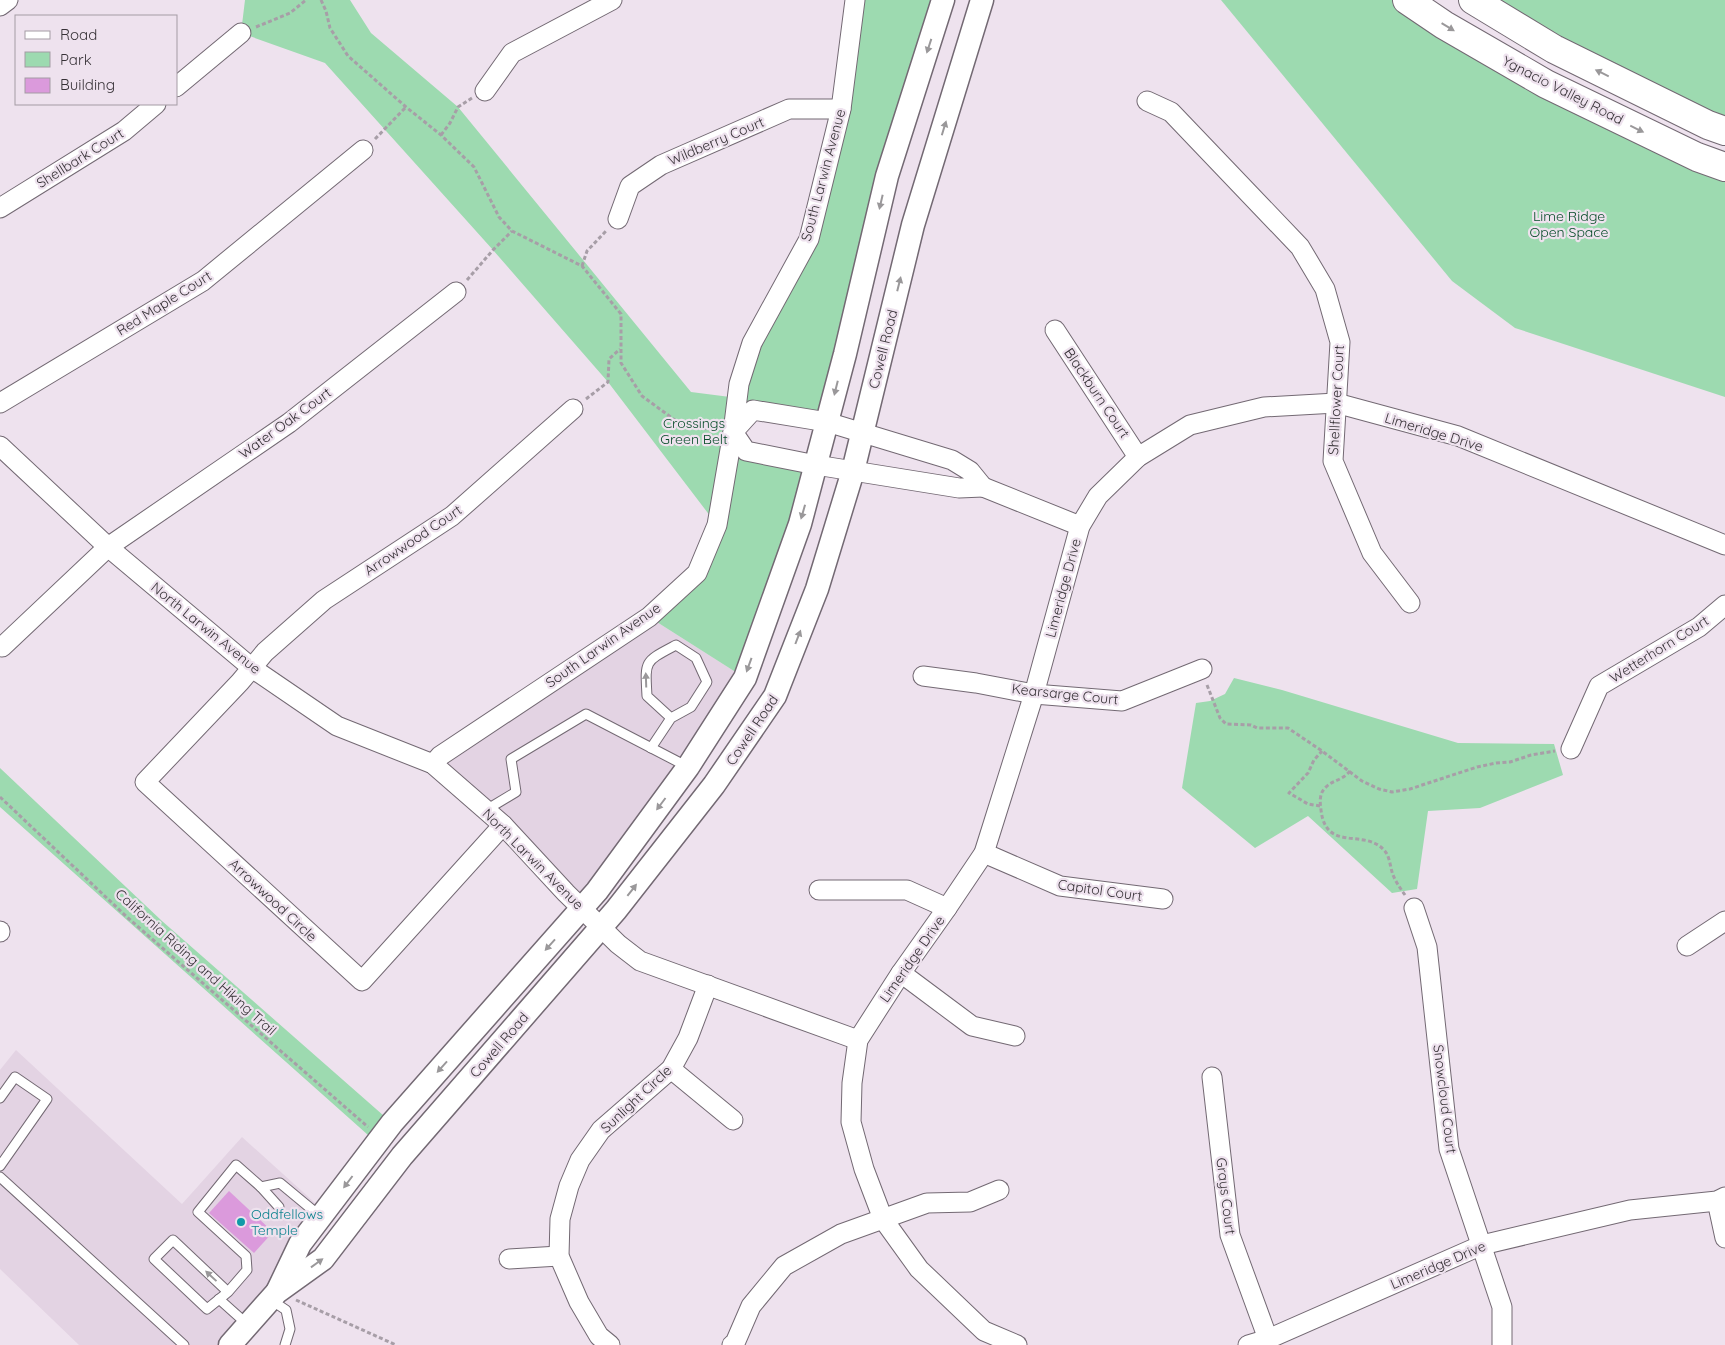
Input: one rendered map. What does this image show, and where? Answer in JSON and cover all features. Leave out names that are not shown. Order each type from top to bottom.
[{"type":"highway","name":"Ygnacio Valley Road","points":[[1408,0],[1444,25],[1546,84],[1697,157],[1725,167]]},
{"type":"highway","points":[[1473,0],[1554,49],[1708,125],[1725,131]]},
{"type":"street","points":[[0,6],[8,0]]},
{"type":"street","points":[[484,91],[512,53],[612,0]]},
{"type":"street","name":"South Larwin Avenue","points":[[433,764],[440,756],[649,616],[697,573],[717,524],[733,432],[739,384],[752,344],[809,239],[842,109],[854,0]]},
{"type":"street","name":"Cowell Road","points":[[274,1296],[300,1244],[392,1123],[597,891],[688,767],[744,678],[800,524],[887,176],[944,0]]},
{"type":"street","name":"Cowell Road","points":[[230,1345],[274,1296],[323,1259],[402,1156],[601,927],[714,785],[775,696],[817,589],[853,471],[913,225],[982,0]]},
{"type":"street","points":[[178,85],[242,33]]},
{"type":"street","name":"Shellflower Court","points":[[1147,102],[1171,112],[1300,247],[1325,289],[1340,342],[1333,461],[1372,553],[1410,603]]},
{"type":"street","name":"Shellbark Court","points":[[0,208],[124,130],[155,105]]},
{"type":"street","name":"Wildberry Court","points":[[618,218],[630,186],[661,165],[789,110],[842,109]]},
{"type":"street","name":"Red Maple Court","points":[[0,403],[203,281],[362,150]]},
{"type":"street","name":"Water Oak Court","points":[[2,647],[108,547],[289,423],[456,292]]},
{"type":"street","name":"Blackburn Court","points":[[1054,330],[1138,457]]},
{"type":"street","name":"Limeridge Drive","points":[[1017,1345],[980,1338],[919,1269],[883,1219],[864,1169],[851,1122],[852,1083],[858,1040],[901,973],[984,853],[1034,694],[1080,526],[1098,496],[1138,457],[1190,425],[1264,407],[1336,403],[1458,436],[1725,545]]},
{"type":"street","name":"Arrowwood Court","points":[[252,668],[265,652],[324,600],[452,516],[573,409]]},
{"type":"street","name":"Limeridge Drive","points":[[983,487],[970,471],[952,460],[827,422],[753,410],[733,432],[746,451],[816,465],[959,488],[983,487],[1080,526]]},
{"type":"street","name":"North Larwin Avenue","points":[[0,446],[108,547],[252,668],[337,726],[433,764],[503,825],[566,893],[618,944],[640,961],[858,1040]]},
{"type":"street","name":"Wetterhorn Court","points":[[1571,749],[1599,686],[1699,627],[1725,605]]},
{"type":"street","name":"Arrowwood Circle","points":[[252,668],[145,782],[362,981],[503,825]]},
{"type":"street","name":"Kearsarge Court","points":[[923,676],[976,683],[1034,694],[1122,702],[1202,669]]},
{"type":"street","name":"Capitol Court","points":[[984,853],[1060,886],[1163,899]]},
{"type":"street","points":[[819,890],[907,890],[947,908]]},
{"type":"street","name":"Snowcloud Court","points":[[1414,908],[1427,947],[1449,1149],[1502,1307],[1502,1345]]},
{"type":"street","points":[[1687,946],[1725,921]]},
{"type":"street","points":[[901,973],[972,1026],[1015,1036]]},
{"type":"street","name":"Sunlight Circle","points":[[610,1345],[600,1336],[579,1302],[558,1256],[560,1219],[569,1186],[580,1160],[601,1130],[671,1069],[688,1038],[708,986]]},
{"type":"street","points":[[671,1069],[733,1120]]},
{"type":"street","name":"Grays Court","points":[[1212,1077],[1230,1235],[1268,1339]]},
{"type":"street","points":[[732,1345],[735,1343],[751,1306],[784,1266],[841,1234],[927,1203],[970,1202],[999,1190]]},
{"type":"street","points":[[1721,1199],[1725,1238]]},
{"type":"street","name":"Limeridge Drive","points":[[1248,1345],[1268,1339],[1482,1245],[1630,1210],[1721,1199]]},
{"type":"street","points":[[509,1259],[558,1256]]},
{"type":"lane","points":[[651,748],[670,718],[691,707],[707,682],[696,658],[676,645],[653,657],[646,668],[647,696],[670,718]]},
{"type":"lane","points":[[486,810],[516,792],[511,759],[586,714],[688,767]]},
{"type":"lane","points":[[0,1098],[15,1077],[47,1099],[0,1166]]},
{"type":"lane","points":[[228,1292],[172,1240],[154,1259],[207,1309],[228,1292],[247,1270],[246,1256],[198,1212],[236,1165],[261,1187],[279,1207]]},
{"type":"lane","points":[[0,1177],[181,1344]]},
{"type":"lane","points":[[261,1187],[280,1183],[322,1217]]},
{"type":"lane","points":[[274,1296],[286,1310],[290,1329],[285,1345]]},
{"type":"lane","points":[[219,1299],[248,1325]]},
{"type":"path","points":[[242,33],[290,13],[306,0]]},
{"type":"path","points":[[321,0],[330,28],[348,56],[441,135],[474,167],[499,217],[512,231],[582,266],[621,314],[621,363],[642,396],[683,426],[733,432]]},
{"type":"path","points":[[441,135],[458,107],[484,91]]},
{"type":"path","points":[[362,150],[406,107]]},
{"type":"path","points":[[582,266],[587,251],[618,218]]},
{"type":"path","points":[[456,292],[512,231]]},
{"type":"path","points":[[573,409],[608,382],[609,359],[621,349]]},
{"type":"path","points":[[1202,669],[1220,718],[1226,724],[1251,725],[1256,728],[1288,728],[1362,781],[1379,789],[1392,792],[1410,789],[1496,763],[1510,762],[1537,754],[1571,749]]},
{"type":"path","points":[[1320,806],[1308,804],[1289,793],[1308,772],[1314,760],[1322,751]]},
{"type":"path","points":[[1350,771],[1342,779],[1326,787],[1322,792],[1320,806],[1323,821],[1334,835],[1345,839],[1376,844],[1384,850],[1396,882],[1414,908]]},
{"type":"path","name":"California Riding and Hiking Trail","points":[[0,797],[128,918],[381,1139]]},
{"type":"path","points":[[274,1296],[396,1345]]},
{"type":"shaded area","points":[[649,617],[745,678],[582,908],[433,764]]},
{"type":"shaded area","points":[[16,1050],[182,1204],[242,1137],[325,1212],[230,1345],[79,1345],[0,1269],[0,1070]]},
{"type":"green space","name":"Crossings Green Belt","points":[[245,0],[350,0],[371,33],[458,107],[691,392],[738,398],[809,239],[855,0],[943,0],[827,422],[753,411],[733,432],[746,451],[816,465],[745,678],[649,617],[697,573],[717,525],[608,382],[493,250],[325,63],[241,33]]},
{"type":"green space","name":"Lime Ridge Open Space","points":[[1221,0],[1407,0],[1725,167],[1725,397],[1515,328],[1452,281]]},
{"type":"green space","points":[[1480,0],[1725,0],[1725,131]]},
{"type":"green space","points":[[1234,678],[1282,690],[1458,743],[1554,744],[1563,775],[1480,808],[1428,811],[1417,889],[1392,893],[1308,816],[1255,848],[1182,788],[1196,703],[1210,701],[1225,694]]},
{"type":"green space","points":[[0,768],[162,921],[392,1123],[377,1143],[0,807]]},
{"type":"building","name":"Oddfellows Temple","points":[[229,1191],[273,1232],[254,1253],[209,1213]]},
{"type":"place","name":"Oddfellows Temple","points":[[241,1222]]}]
